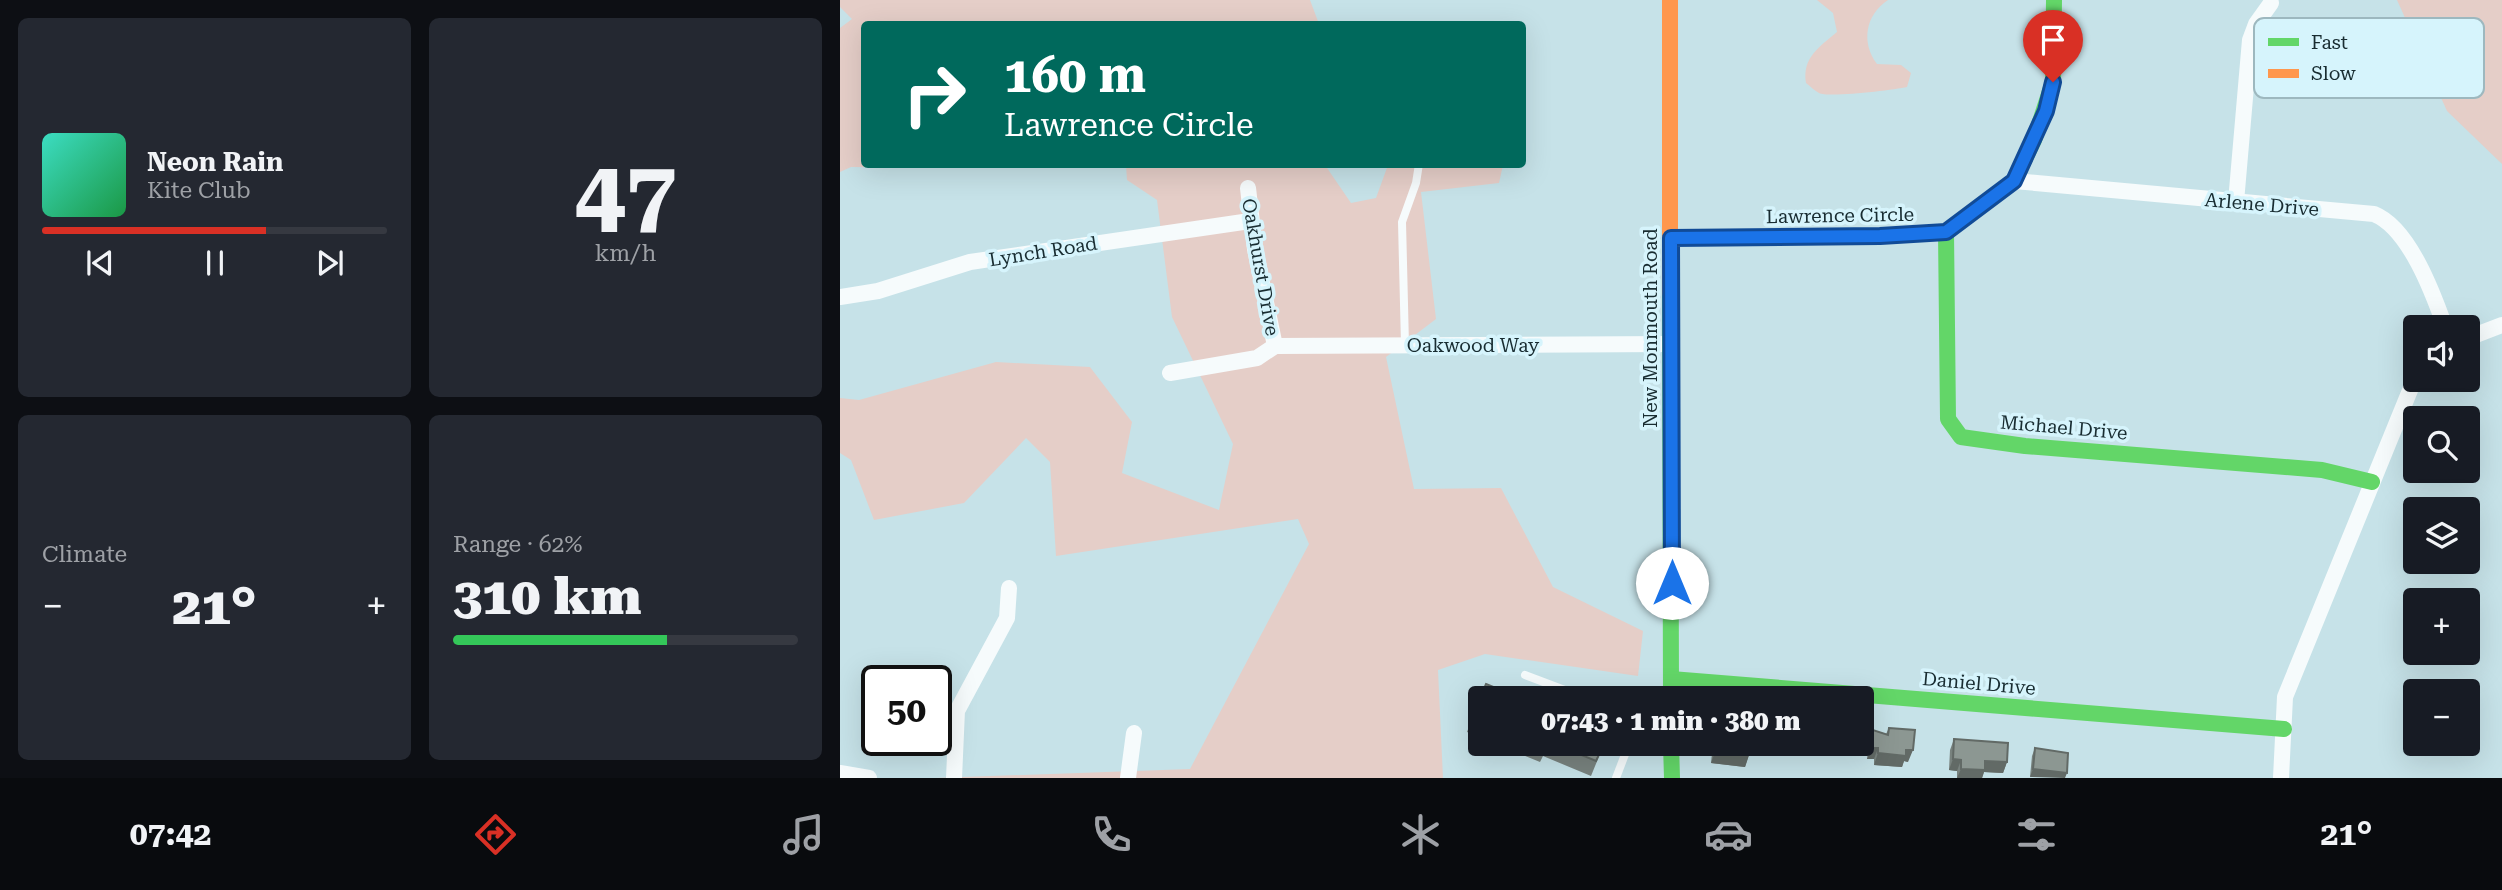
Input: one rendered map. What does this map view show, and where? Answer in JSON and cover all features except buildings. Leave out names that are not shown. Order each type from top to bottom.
[{"type":"street","name":"New Monmouth Road","points":[[1670,0],[1671,686]]},
{"type":"street","points":[[1946,232],[2014,181],[2034,140],[2050,98],[2054,0]]},
{"type":"street","points":[[2260,18],[2271,3]]},
{"type":"street","points":[[2236,202],[2250,40],[2254,29]]},
{"type":"street","name":"Arlene Drive","points":[[2014,181],[2368,213],[2383,218],[2398,233],[2428,282],[2440,315]]},
{"type":"street","name":"Oakhurst Drive","points":[[1248,188],[1250,221],[1275,346]]},
{"type":"street","name":"Lynch Road","points":[[840,297],[878,291],[970,262],[1250,221]]},
{"type":"street","name":"Lawrence Circle","points":[[1671,238],[1880,236],[1946,232]]},
{"type":"street","name":"Michael Drive","points":[[1946,232],[1948,419],[1961,437],[2025,446],[2322,470],[2372,482]]},
{"type":"street","points":[[2480,333],[2502,325]]},
{"type":"street","name":"Oakwood Way","points":[[1275,346],[1671,344]]},
{"type":"street","points":[[1170,373],[1256,358],[1275,346]]},
{"type":"street","points":[[2281,778],[2285,697],[2409,392]]},
{"type":"street","points":[[954,778],[957,711],[1007,618],[1009,588]]},
{"type":"street","name":"Daniel Drive","points":[[1671,679],[2284,729]]},
{"type":"street","points":[[1128,778],[1133,733]]},
{"type":"street","points":[[1671,756],[1672,778]]},
{"type":"street","points":[[840,773],[869,778]]},
{"type":"lane","points":[[1405,345],[1402,222],[1418,168]]},
{"type":"lane","points":[[1525,675],[1554,686]]},
{"type":"lane","points":[[1616,778],[1624,756]]},
{"type":"shaded area","points":[[840,0],[1310,0],[1318,21],[861,21],[861,167],[851,167],[840,172],[840,28],[852,19],[840,7]]},
{"type":"shaded area","points":[[1817,0],[1888,0],[1874,13],[1867,38],[1877,64],[1901,65],[1911,73],[1907,87],[1835,95],[1817,92],[1806,83],[1805,74],[1809,60],[1818,48],[1837,32],[1833,13]]},
{"type":"shaded area","points":[[2397,0],[2502,0],[2502,164],[2447,111],[2441,98],[2484,98],[2484,18],[2405,18]]},
{"type":"shaded area","points":[[1126,168],[1327,168],[1351,203],[1376,198],[1387,168],[1502,168],[1499,183],[1421,192],[1436,319],[1386,357],[1414,489],[1501,488],[1553,587],[1643,631],[1638,676],[1485,654],[1438,670],[1443,778],[935,778],[1190,769],[1309,544],[1298,519],[1056,556],[1050,462],[1026,438],[964,503],[874,520],[851,460],[840,453],[840,398],[859,400],[996,362],[1090,367],[1132,422],[1122,473],[1219,510],[1233,444],[1172,317],[1157,200],[1127,180]]},
{"type":"traffic: fast","points":[[1671,238],[1880,236],[1946,232],[2014,181],[2034,140],[2053,82],[2054,0]]},
{"type":"traffic: fast","points":[[1946,232],[1948,419],[1961,437],[2025,446],[2322,470],[2372,482]]},
{"type":"traffic: fast","points":[[1670,292],[1671,686]]},
{"type":"traffic: fast","points":[[1671,679],[2284,729]]},
{"type":"traffic: fast","points":[[1671,756],[1672,778]]},
{"type":"traffic: slow","points":[[1670,0],[1670,292]]},
{"type":"route","points":[[1672,583],[1671,238],[1880,236],[1946,232],[1959,219],[2014,181],[2046,111],[2053,82]]}]
